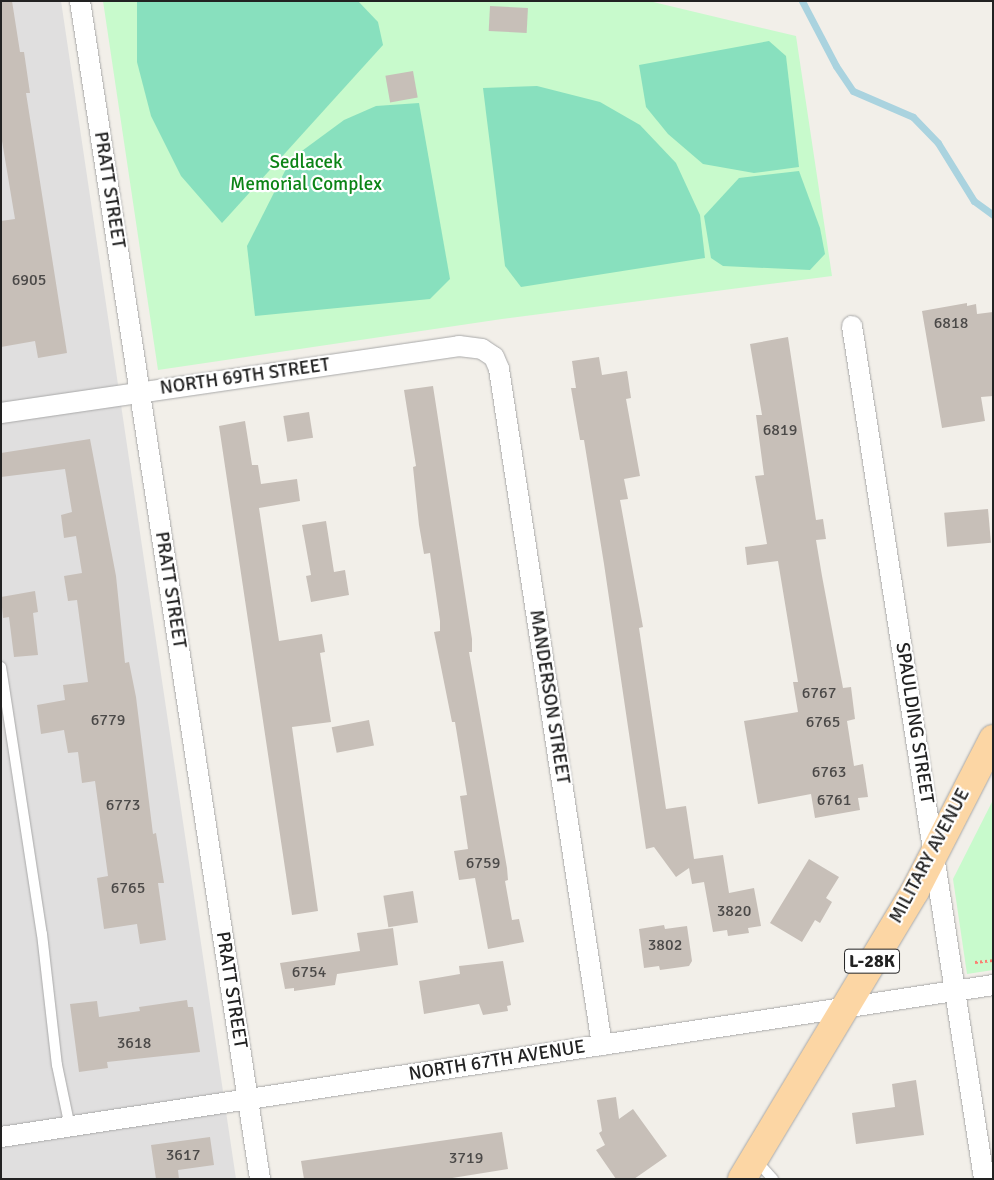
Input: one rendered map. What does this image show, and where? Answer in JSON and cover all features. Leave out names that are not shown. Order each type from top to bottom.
[{"type":"main road","name":"MILITARY AVENUE","points":[[749,1168],[915,891],[935,848],[993,739]]},
{"type":"street","name":"PRATT STREET","points":[[80,1],[260,1179]]},
{"type":"street","name":"SPAULDING STREET","points":[[852,326],[935,848],[984,1179]]},
{"type":"street","name":"NORTH 69TH STREET","points":[[1,413],[459,346],[489,352]]},
{"type":"street","name":"MANDERSON STREET","points":[[489,352],[500,369],[602,1045]]},
{"type":"street","name":"NORTH 67TH AVENUE","points":[[1,1137],[602,1045],[842,1011],[993,985]]},
{"type":"lane","points":[[1,667],[42,934],[57,1065],[70,1127]]},
{"type":"lane","points":[[749,1168],[773,1179]]},
{"type":"path","points":[[975,962],[993,960]]},
{"type":"shaded area","points":[[1,1],[61,1],[236,1179],[1,1179]]},
{"type":"green space","name":"Sedlacek Memorial Complex","points":[[103,1],[649,1],[796,36],[832,276],[502,319],[158,370]]},
{"type":"green space","points":[[137,1],[358,1],[378,22],[383,45],[222,223],[181,176],[151,116],[137,62]]},
{"type":"green space","points":[[769,41],[786,56],[799,167],[754,173],[703,164],[668,134],[646,107],[639,65]]},
{"type":"green space","points":[[537,86],[600,102],[640,125],[676,163],[700,215],[705,258],[521,287],[505,266],[483,88]]},
{"type":"green space","points":[[419,103],[450,279],[430,299],[255,316],[247,246],[291,159],[344,120],[376,106]]},
{"type":"green space","points":[[799,171],[820,228],[825,254],[810,270],[723,266],[711,258],[704,216],[739,178]]},
{"type":"green space","points":[[993,800],[993,970],[967,974],[953,879]]},
{"type":"building","points":[[12,1],[20,52],[24,52],[30,93],[26,93],[67,353],[38,358],[35,341],[1,347],[1,221],[15,219],[1,135],[1,2]]},
{"type":"building","points":[[490,6],[528,8],[527,33],[489,31]]},
{"type":"building","points":[[413,71],[418,98],[390,102],[385,76]]},
{"type":"building","points":[[967,303],[967,306],[976,304],[977,314],[993,312],[993,396],[981,397],[985,421],[942,428],[922,311]]},
{"type":"building","points":[[788,337],[816,520],[823,519],[826,539],[816,540],[822,576],[843,688],[851,687],[855,719],[847,721],[854,766],[863,764],[868,797],[858,798],[860,810],[815,818],[811,794],[758,804],[744,721],[798,712],[793,682],[798,682],[778,561],[747,565],[745,547],[767,544],[755,476],[764,475],[756,415],[762,415],[750,344]]},
{"type":"building","points":[[599,357],[602,375],[627,371],[631,398],[626,399],[640,476],[624,479],[628,499],[620,500],[643,627],[639,628],[666,809],[686,806],[694,859],[723,855],[729,893],[754,888],[761,926],[748,928],[749,933],[728,936],[727,930],[713,932],[704,882],[692,884],[689,868],[676,877],[654,847],[646,849],[584,440],[580,440],[571,388],[576,388],[572,361]]},
{"type":"building","points":[[433,386],[472,639],[472,652],[469,652],[507,868],[508,880],[505,881],[512,920],[519,919],[524,942],[488,949],[475,878],[459,880],[454,851],[468,849],[460,796],[467,795],[455,722],[452,722],[434,632],[440,631],[440,621],[430,553],[424,554],[419,525],[413,467],[416,466],[404,390]]},
{"type":"building","points":[[309,412],[313,438],[287,442],[283,416]]},
{"type":"building","points":[[245,421],[252,465],[258,465],[261,484],[297,479],[300,501],[259,508],[279,641],[322,634],[325,652],[320,653],[331,722],[292,727],[318,911],[292,915],[219,426]]},
{"type":"building","points":[[90,439],[116,576],[125,663],[129,662],[136,697],[153,834],[156,833],[164,883],[158,883],[166,940],[140,944],[137,924],[104,929],[97,878],[108,876],[95,781],[82,783],[78,752],[68,753],[64,730],[41,734],[37,705],[65,700],[63,685],[88,682],[77,600],[68,601],[64,576],[82,573],[76,536],[64,538],[61,515],[72,512],[65,469],[1,477],[1,453]]},
{"type":"building","points":[[988,509],[991,543],[947,547],[944,513]]},
{"type":"building","points":[[326,521],[334,572],[345,570],[349,595],[311,602],[306,576],[311,575],[302,525]]},
{"type":"building","points":[[35,591],[38,612],[33,613],[38,655],[14,657],[9,617],[3,618],[1,597]]},
{"type":"building","points":[[369,720],[374,746],[337,753],[332,727]]},
{"type":"building","points":[[809,859],[839,877],[826,898],[832,902],[820,923],[815,920],[802,942],[770,923]]},
{"type":"building","points":[[413,891],[418,923],[388,927],[383,896]]},
{"type":"building","points":[[664,925],[665,929],[687,926],[692,961],[689,966],[660,970],[659,966],[644,968],[639,929]]},
{"type":"building","points":[[393,928],[398,965],[337,974],[335,985],[294,991],[294,988],[285,989],[280,963],[360,951],[357,933]]},
{"type":"building","points":[[503,961],[511,1005],[507,1006],[508,1011],[483,1015],[479,1004],[424,1014],[419,981],[460,974],[459,966]]},
{"type":"building","points":[[187,1000],[188,1007],[193,1007],[200,1052],[107,1062],[108,1068],[79,1072],[70,1004],[97,1001],[99,1017],[140,1011],[139,1007]]},
{"type":"building","points":[[916,1080],[924,1135],[856,1144],[852,1113],[895,1107],[892,1084]]},
{"type":"building","points":[[616,1097],[619,1119],[633,1109],[667,1156],[634,1179],[616,1179],[596,1150],[605,1145],[599,1133],[602,1131],[597,1100]]},
{"type":"building","points":[[502,1132],[508,1169],[446,1179],[304,1179],[301,1161]]},
{"type":"building","points":[[210,1137],[214,1165],[178,1170],[179,1179],[156,1179],[151,1145]]},
{"type":"waterway","points":[[802,1],[836,66],[853,91],[913,117],[938,143],[974,201],[993,215]]}]
